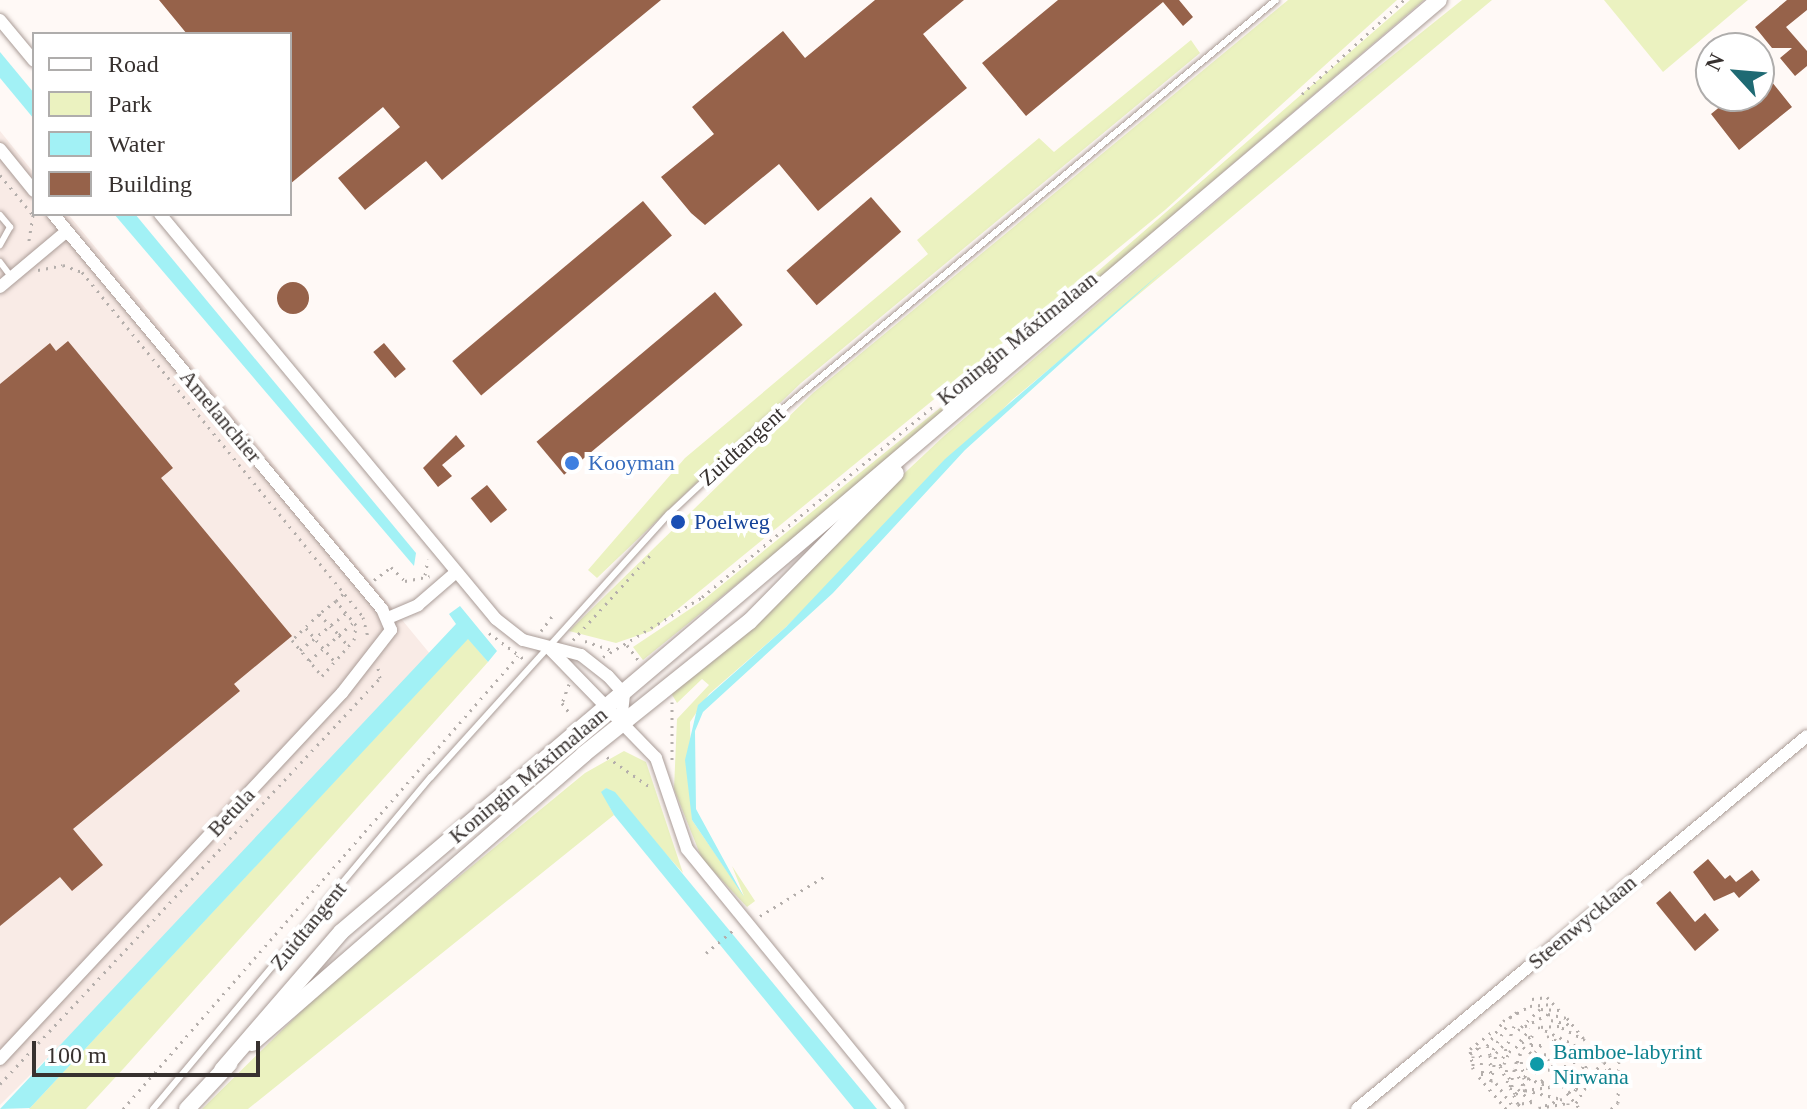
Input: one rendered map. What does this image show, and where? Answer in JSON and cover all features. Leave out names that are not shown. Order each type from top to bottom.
[{"type":"main road","name":"Koningin Máximalaan","points":[[187,1109],[341,932],[927,439],[1439,0]]},
{"type":"main road","name":"Koningin Máximalaan","points":[[222,1070],[621,723],[665,693],[749,622],[927,439]]},
{"type":"street","points":[[0,20],[32,59]]},
{"type":"street","points":[[0,149],[32,189]]},
{"type":"street","name":"Amelanchier","points":[[55,216],[388,618]]},
{"type":"street","points":[[162,216],[451,576],[507,630],[547,649],[581,655],[624,694],[621,723]]},
{"type":"street","points":[[0,287],[67,231]]},
{"type":"street","points":[[388,618],[451,576]]},
{"type":"street","name":"Betula","points":[[0,1059],[381,650],[388,618]]},
{"type":"street","points":[[547,649],[656,758],[687,849],[899,1109]]},
{"type":"street","name":"Steenwycklaan","points":[[1357,1109],[1807,736]]},
{"type":"lane","name":"Zuidtangent","points":[[153,1109],[547,649],[599,584],[767,422],[1276,0]]},
{"type":"lane","points":[[0,215],[10,227],[0,245]]},
{"type":"lane","points":[[0,262],[12,278]]},
{"type":"path","points":[[1291,104],[1404,0]]},
{"type":"path","points":[[0,175],[32,214]]},
{"type":"path","points":[[33,216],[35,234],[23,251],[31,262],[41,274],[63,265],[82,272],[349,600],[391,567],[405,581],[424,575],[451,576]]},
{"type":"path","name":"Koningin Máximalaan","points":[[611,650],[627,645],[702,597],[944,399]]},
{"type":"path","points":[[573,640],[653,552]]},
{"type":"path","points":[[424,575],[427,556]]},
{"type":"path","points":[[344,593],[292,640],[322,676],[349,647],[354,622]]},
{"type":"path","points":[[336,601],[354,622]]},
{"type":"path","points":[[300,650],[346,613]]},
{"type":"path","points":[[319,614],[349,647]]},
{"type":"path","points":[[541,631],[553,615]]},
{"type":"path","points":[[309,661],[354,622]]},
{"type":"path","points":[[305,627],[335,662]]},
{"type":"path","points":[[627,645],[648,673]]},
{"type":"path","points":[[123,1109],[518,656]]},
{"type":"path","points":[[665,693],[673,704],[672,769]]},
{"type":"path","points":[[706,953],[733,929],[746,925],[825,876]]},
{"type":"path","points":[[1517,1106],[1501,1079],[1507,1041],[1514,1026],[1540,1009],[1559,1010],[1553,1004],[1532,999]]},
{"type":"path","points":[[1509,1018],[1530,1006],[1553,1004]]},
{"type":"path","points":[[1521,1009],[1495,1030],[1471,1055],[1479,1047],[1478,1075],[1524,1109]]},
{"type":"path","points":[[1514,1026],[1548,1014],[1571,1025],[1585,1040],[1559,1026],[1538,1027],[1553,1032],[1571,1047],[1560,1058]]},
{"type":"path","points":[[1551,1020],[1571,1025]]},
{"type":"path","points":[[1490,1055],[1506,1027]]},
{"type":"path","points":[[1510,1087],[1504,1064],[1530,1029]]},
{"type":"path","points":[[1495,1030],[1490,1055],[1491,1083],[1506,1109]]},
{"type":"path","points":[[1553,1032],[1547,1043],[1564,1053]]},
{"type":"path","points":[[1520,1041],[1535,1036],[1528,1042],[1541,1045],[1535,1052]]},
{"type":"path","points":[[1491,1083],[1496,1053],[1507,1041]]},
{"type":"path","points":[[1523,1047],[1535,1052],[1580,1109]]},
{"type":"path","points":[[1566,1068],[1574,1052],[1587,1052],[1607,1066]]},
{"type":"path","points":[[1567,1093],[1573,1089],[1587,1052]]},
{"type":"path","points":[[1611,1109],[1618,1103],[1619,1053]]},
{"type":"path","points":[[1510,1087],[1517,1058],[1522,1054],[1528,1080]]},
{"type":"path","points":[[1559,1073],[1544,1054],[1560,1058],[1568,1077],[1573,1069]]},
{"type":"path","points":[[1517,1058],[1522,1090],[1532,1102],[1517,1106]]},
{"type":"path","points":[[1573,1089],[1574,1060]]},
{"type":"path","points":[[1522,1090],[1537,1071],[1533,1061]]},
{"type":"path","points":[[1528,1080],[1533,1061]]},
{"type":"path","points":[[1531,1070],[1533,1061]]},
{"type":"path","points":[[1576,1103],[1602,1061]]},
{"type":"path","points":[[1547,1077],[1541,1081],[1550,1087]]},
{"type":"path","points":[[1528,1080],[1550,1087]]},
{"type":"path","points":[[1510,1087],[1562,1099],[1539,1108],[1568,1103],[1568,1109]]},
{"type":"path","points":[[1522,1090],[1550,1087]]},
{"type":"shaded area","points":[[0,131],[32,171],[32,216],[70,216],[440,666],[0,1105]]},
{"type":"green space","points":[[1288,0],[1397,0],[1165,210],[651,631],[616,643],[569,631],[813,393]]},
{"type":"green space","points":[[1410,0],[1424,0],[835,505],[643,660],[633,647],[702,601],[951,399]]},
{"type":"green space","points":[[1462,0],[1492,0],[1012,400],[786,627],[709,694],[690,722],[692,820],[744,896],[732,866],[755,901],[747,907],[702,859],[674,789],[677,719],[709,685],[702,679],[677,703],[671,693],[944,436],[1302,128]]},
{"type":"green space","points":[[1604,0],[1748,0],[1710,32],[1695,32],[1695,45],[1663,72]]},
{"type":"green space","points":[[1191,40],[1200,53],[801,383],[597,578],[588,570],[685,458],[928,254],[917,240],[1039,138],[1054,152]]},
{"type":"green space","points":[[468,638],[488,662],[86,1109],[29,1109]]},
{"type":"green space","points":[[624,751],[646,762],[683,873],[606,788],[602,792],[614,815],[248,1109],[202,1109],[332,981],[585,773]]},
{"type":"water","points":[[0,52],[32,91],[32,117],[0,78]]},
{"type":"water","points":[[116,216],[137,216],[416,553],[414,566]]},
{"type":"water","points":[[1165,269],[965,450],[833,593],[703,712],[695,731],[696,809],[744,897],[692,820],[685,760],[698,705],[786,627],[945,459]]},
{"type":"water","points":[[460,606],[497,651],[488,662],[468,639],[30,1108],[0,1109],[456,624],[449,614]]},
{"type":"water","points":[[606,788],[615,792],[877,1109],[854,1109],[614,815],[601,792]]},
{"type":"building","points":[[159,0],[661,0],[442,180],[426,161],[365,210],[338,178],[400,127],[383,107],[292,182],[292,32],[185,32]]},
{"type":"building","points":[[875,0],[964,0],[923,34],[967,88],[818,211],[779,164],[705,225],[661,177],[714,134],[692,107],[783,31],[805,58]]},
{"type":"building","points":[[1058,0],[1179,0],[1193,17],[1183,26],[1163,2],[1026,116],[982,63]]},
{"type":"building","points":[[1787,0],[1807,0],[1807,10],[1786,27],[1807,51],[1807,66],[1795,76],[1780,58],[1792,48],[1775,48],[1775,32],[1759,32],[1755,27]]},
{"type":"building","points":[[1775,86],[1792,107],[1739,150],[1711,114],[1775,112]]},
{"type":"building","points":[[871,197],[901,232],[817,305],[786,270]]},
{"type":"building","points":[[643,201],[672,235],[481,396],[452,361]]},
{"type":"building","points":[[293,282],[304,287],[309,298],[304,309],[293,314],[282,309],[277,298],[282,287]]},
{"type":"building","points":[[715,292],[743,325],[564,475],[537,442]]},
{"type":"building","points":[[68,341],[173,468],[161,478],[292,636],[234,684],[240,691],[73,829],[103,865],[72,891],[60,877],[0,926],[0,384],[50,343],[56,351]]},
{"type":"building","points":[[384,343],[406,369],[395,378],[373,352]]},
{"type":"building","points":[[456,435],[465,446],[442,465],[452,476],[438,487],[423,468]]},
{"type":"building","points":[[487,485],[507,510],[491,523],[471,498]]},
{"type":"building","points":[[1708,859],[1725,879],[1730,875],[1736,882],[1752,870],[1760,880],[1739,898],[1734,892],[1714,901],[1693,872]]},
{"type":"building","points":[[1670,891],[1695,922],[1705,913],[1719,930],[1695,951],[1656,903]]},
{"type":"place","name":"Kooyman","points":[[572,463]]},
{"type":"place","name":"Poelweg","points":[[678,522]]},
{"type":"place","name":"Bamboe-labyrint Nirwana","points":[[1537,1064]]}]
